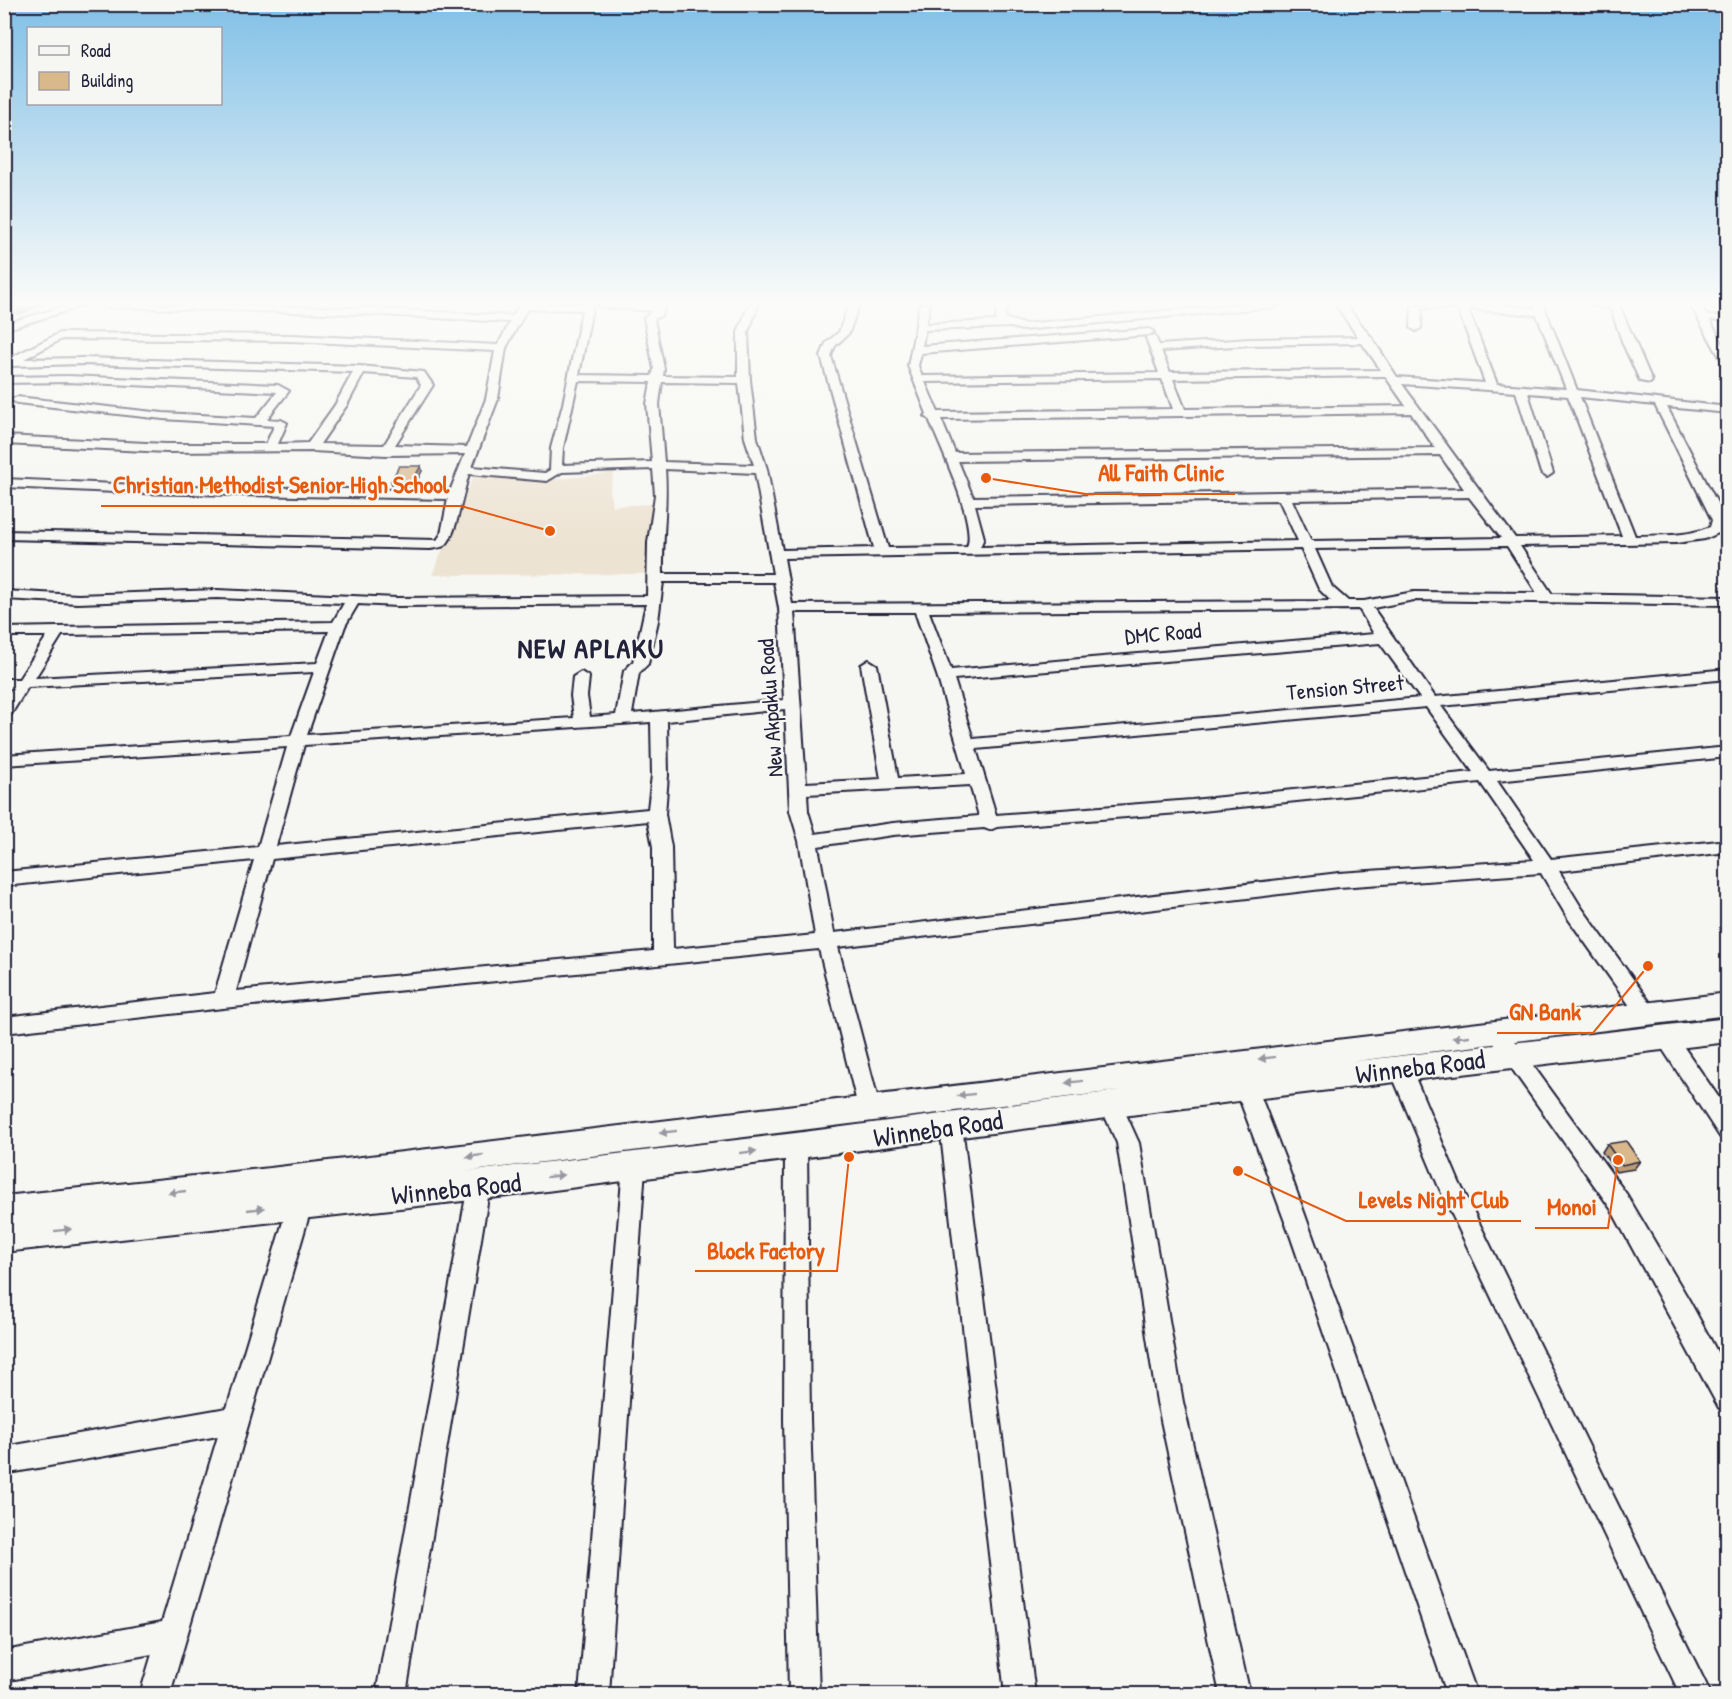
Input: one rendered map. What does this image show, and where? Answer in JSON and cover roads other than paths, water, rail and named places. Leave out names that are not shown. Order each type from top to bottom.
[{"type":"highway","name":"Winneba Road","points":[[4,1211],[278,1181],[869,1107],[1506,1044],[1656,1025],[1728,1004]]},
{"type":"highway","name":"Winneba Road","points":[[1656,1025],[1728,1030]]},
{"type":"highway","name":"Winneba Road","points":[[4,1237],[479,1185],[796,1147],[1400,1068],[1506,1044]]},
{"type":"street","points":[[10,399],[45,383]]},
{"type":"street","points":[[151,383],[281,389],[282,393],[259,422]]},
{"type":"street","points":[[312,447],[341,405],[352,383]]},
{"type":"street","points":[[386,451],[425,383]]},
{"type":"street","points":[[4,535],[430,545],[441,543],[448,535],[455,495],[474,451],[492,399],[495,383]]},
{"type":"street","points":[[557,469],[557,448],[573,383]]},
{"type":"street","points":[[623,718],[632,671],[640,664],[656,578],[656,542],[661,495],[653,420],[656,383]]},
{"type":"street","name":"New Akpaklu Road","points":[[744,383],[751,438],[761,469],[786,608],[790,704],[799,811],[807,841],[819,911],[869,1107]]},
{"type":"street","points":[[834,383],[882,551]]},
{"type":"street","points":[[919,383],[968,501],[977,538],[972,550]]},
{"type":"street","points":[[1168,383],[1180,411]]},
{"type":"street","points":[[1396,383],[1473,493],[1511,542],[1548,599]]},
{"type":"street","points":[[1461,383],[1728,410]]},
{"type":"street","points":[[1569,383],[1629,538]]},
{"type":"street","points":[[1521,389],[1547,473]]},
{"type":"street","points":[[10,399],[163,416],[281,423],[270,448]]},
{"type":"street","points":[[777,555],[882,551],[1676,539],[1700,536],[1723,524],[1660,404]]},
{"type":"street","points":[[931,416],[1416,409]]},
{"type":"street","points":[[4,440],[166,448],[312,447],[386,451],[474,451]]},
{"type":"street","points":[[950,457],[1445,451]]},
{"type":"street","points":[[466,470],[547,477],[557,469],[658,466],[761,469]]},
{"type":"street","points":[[4,493],[10,484],[455,495]]},
{"type":"street","points":[[968,501],[1473,493]]},
{"type":"street","points":[[1284,497],[1326,589],[1342,603]]},
{"type":"street","points":[[656,578],[781,578]]},
{"type":"street","points":[[4,595],[78,599],[217,594],[352,601],[653,600]]},
{"type":"street","points":[[786,608],[1342,603],[1364,605],[1414,596],[1728,601]]},
{"type":"street","points":[[223,1000],[297,741],[338,626],[352,601]]},
{"type":"street","points":[[1364,605],[1384,638],[1434,702],[1531,840],[1574,912],[1728,1130]]},
{"type":"street","points":[[920,606],[945,675],[990,824]]},
{"type":"street","points":[[4,632],[56,633],[338,626]]},
{"type":"street","points":[[4,713],[56,633]]},
{"type":"street","name":"DMC Road","points":[[945,675],[1384,638]]},
{"type":"street","points":[[869,664],[891,783]]},
{"type":"street","points":[[4,684],[322,667]]},
{"type":"street","name":"Tension Street","points":[[967,746],[1728,674]]},
{"type":"street","points":[[580,677],[579,696],[583,721]]},
{"type":"street","points":[[4,760],[659,717],[790,704]]},
{"type":"street","points":[[659,717],[660,775],[656,814],[662,847],[663,957]]},
{"type":"street","points":[[807,841],[893,830],[990,824],[1486,778],[1728,752]]},
{"type":"street","points":[[798,789],[976,779]]},
{"type":"street","points":[[4,879],[656,814]]},
{"type":"street","points":[[4,1025],[223,1000],[827,940],[1339,880],[1546,866],[1728,846]]},
{"type":"street","points":[[1506,1044],[1619,1202],[1680,1308],[1728,1399]]},
{"type":"street","points":[[1400,1068],[1449,1185],[1696,1695]]},
{"type":"street","points":[[1246,1087],[1289,1195],[1406,1540],[1462,1695]]},
{"type":"street","points":[[1111,1105],[1128,1143],[1170,1402],[1235,1695]]},
{"type":"street","points":[[951,1126],[1020,1695]]},
{"type":"street","points":[[796,1147],[797,1419],[804,1695]]},
{"type":"street","points":[[594,1695],[634,1167]]},
{"type":"street","points":[[391,1695],[479,1185]]},
{"type":"street","points":[[155,1695],[300,1204]]},
{"type":"street","points":[[4,1461],[236,1420]]},
{"type":"street","points":[[4,1666],[172,1635]]},
{"type":"place","name":"All Faith Clinic","points":[[986,478]]},
{"type":"place","name":"Christian Methodist Senior High School","points":[[550,531]]},
{"type":"place","name":"GN Bank","points":[[1648,966]]},
{"type":"place","name":"Block Factory","points":[[849,1157]]},
{"type":"place","name":"Monoi","points":[[1618,1160]]},
{"type":"place","name":"Levels Night Club","points":[[1238,1171]]},
{"type":"district","name":"NEW APLAKU","points":[[591,648]]}]
